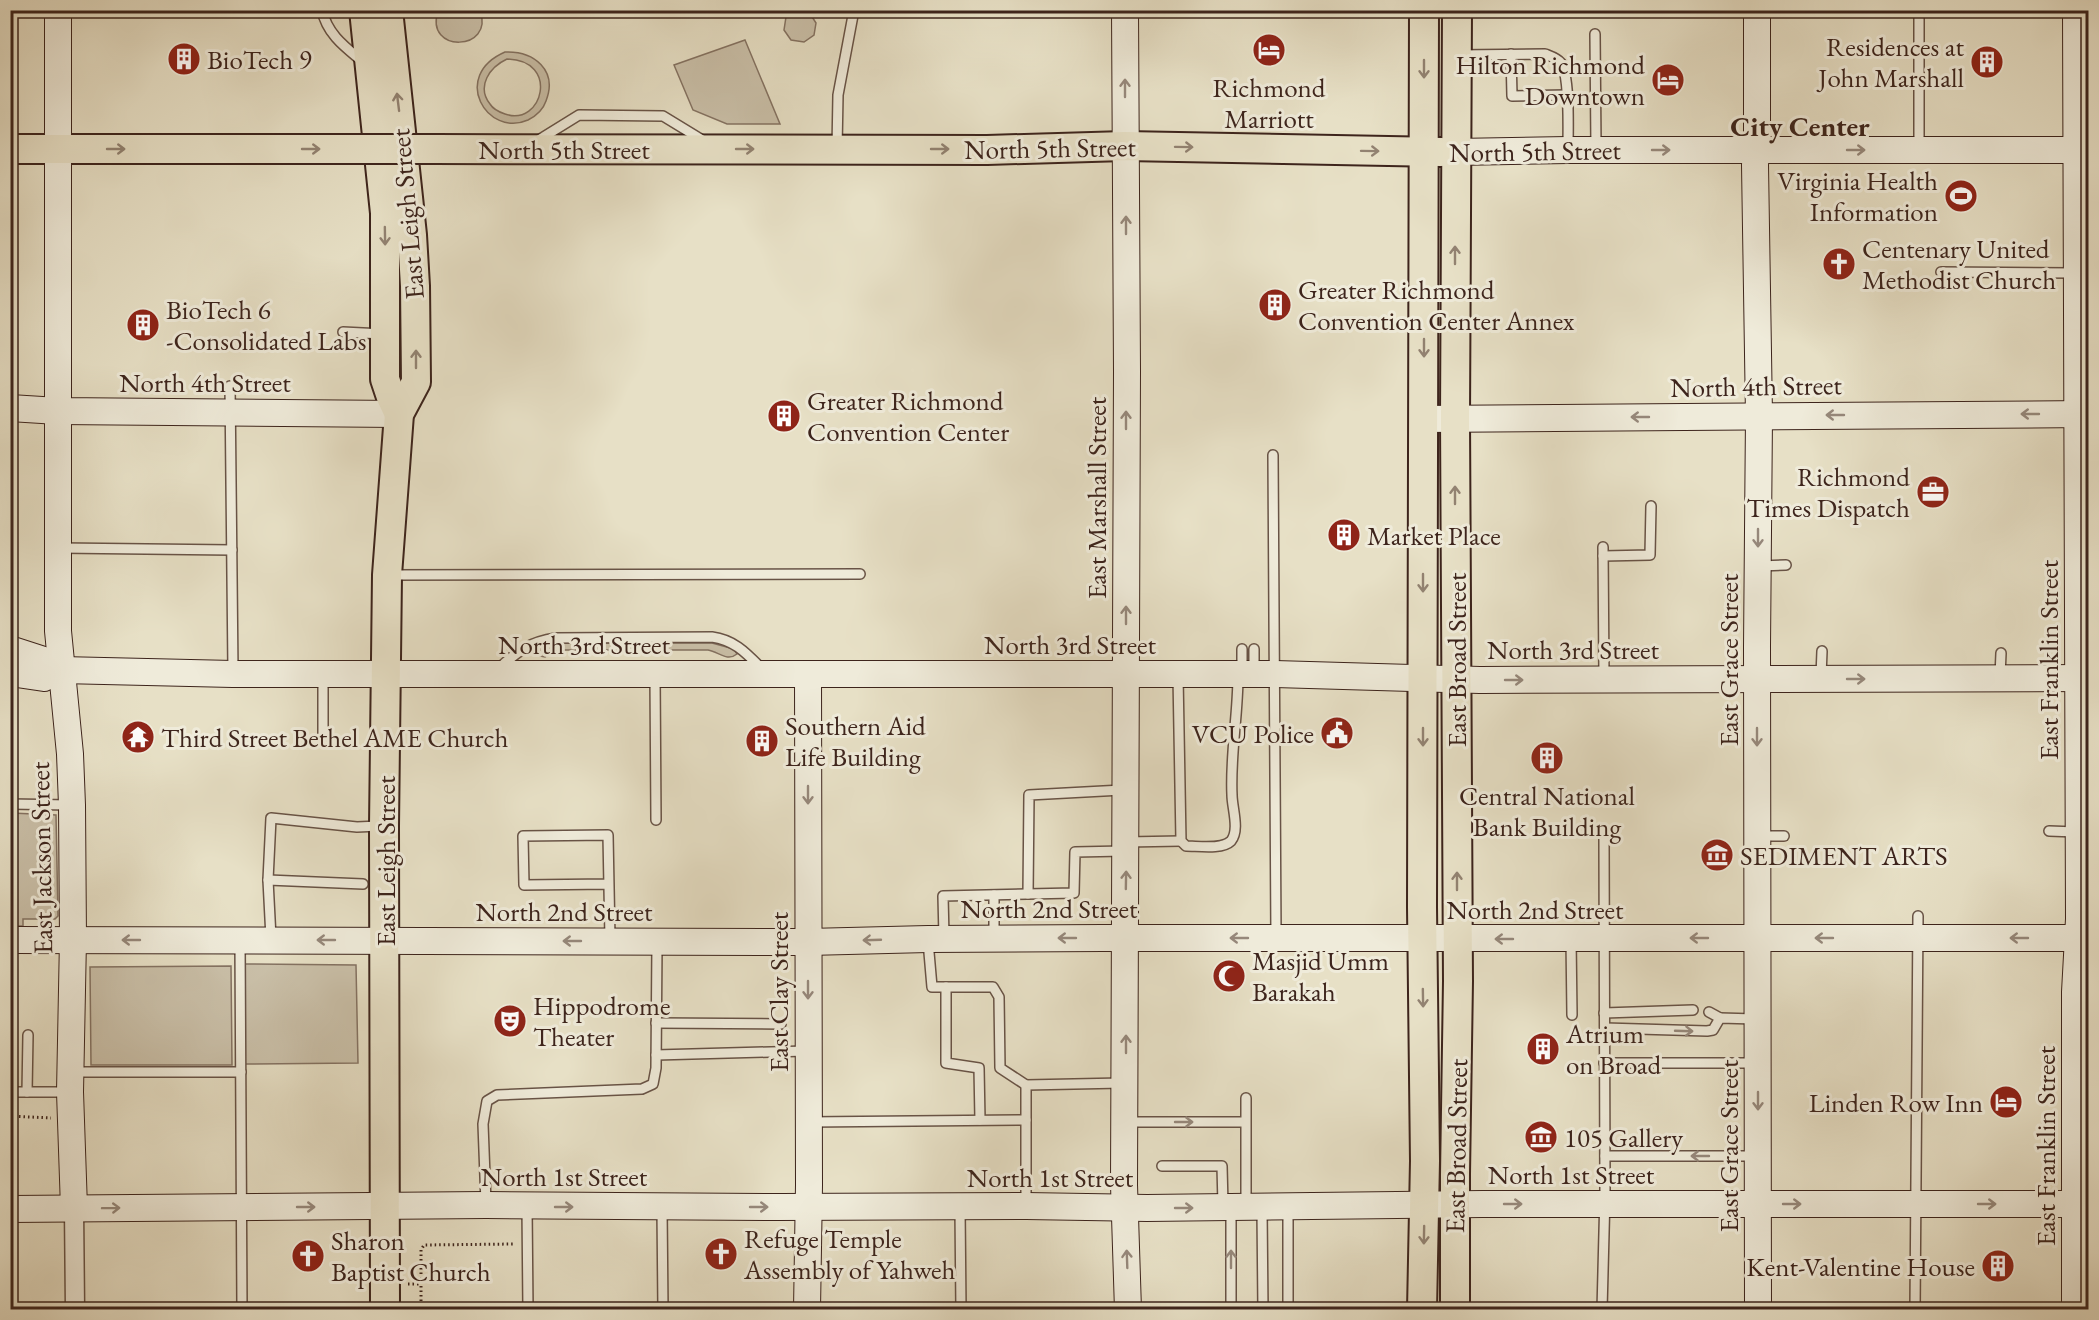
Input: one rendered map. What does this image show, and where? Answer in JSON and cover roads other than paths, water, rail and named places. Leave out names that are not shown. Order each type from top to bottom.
[{"type":"main road","name":"East Leigh Street","points":[[364,10],[385,213],[385,379],[390,397],[399,414]]},
{"type":"main road","name":"East Leigh Street","points":[[385,1310],[384,826],[387,575],[399,414],[416,382],[415,286],[407,184],[388,10]]},
{"type":"main road","name":"East Broad Street","points":[[1422,1310],[1424,1204],[1424,10]]},
{"type":"main road","name":"East Broad Street","points":[[1455,1310],[1454,1204],[1458,939],[1455,419],[1457,10]]},
{"type":"main road","name":"North 5th Street","points":[[10,149],[987,150],[1125,146],[1455,152]]},
{"type":"street","name":"East Jackson Street","points":[[58,10],[58,631],[56,670],[70,754],[72,805],[73,939],[70,1082],[75,1310]]},
{"type":"street","name":"East Marshall Street","points":[[1125,10],[1125,1208],[1128,1310]]},
{"type":"street","name":"East Grace Street","points":[[1757,10],[1758,1310]]},
{"type":"street","name":"East Franklin Street","points":[[2075,1310],[2081,1204],[2075,982],[2083,938],[2078,831],[2083,726],[2083,414],[2076,273],[2082,150],[2080,12]]},
{"type":"street","name":"North 5th Street","points":[[1455,152],[2082,150]]},
{"type":"street","name":"North 4th Street","points":[[10,408],[58,411],[399,414]]},
{"type":"street","name":"North 4th Street","points":[[1424,419],[2083,414]]},
{"type":"street","points":[[10,649],[44,660],[56,670]]},
{"type":"street","name":"North 3rd Street","points":[[10,673],[44,678],[56,670],[233,674],[1178,674],[1253,669],[1456,680],[2083,679]]},
{"type":"street","name":"East Clay Street","points":[[807,1310],[808,674]]},
{"type":"street","name":"North 2nd Street","points":[[10,940],[808,942],[936,939],[1758,938],[1917,927],[2083,938]]},
{"type":"street","name":"North 1st Street","points":[[10,1209],[486,1205],[527,1207],[1241,1208],[1424,1204],[2081,1204]]},
{"type":"lane","points":[[322,10],[327,27],[337,40],[369,67]]},
{"type":"lane","points":[[837,149],[838,95],[854,10]]},
{"type":"lane","points":[[1919,10],[1919,150]]},
{"type":"lane","points":[[1595,34],[1596,150]]},
{"type":"lane","points":[[1511,54],[1512,96],[1567,95]]},
{"type":"lane","points":[[1457,55],[1545,54],[1554,58],[1561,64],[1566,77],[1568,150]]},
{"type":"lane","points":[[1941,272],[2076,273]]},
{"type":"lane","points":[[343,332],[385,334]]},
{"type":"lane","points":[[230,386],[233,674]]},
{"type":"lane","points":[[1178,674],[1181,841],[1186,846],[1224,845],[1230,841],[1235,832],[1232,752],[1238,699],[1253,669],[1273,455]]},
{"type":"lane","points":[[1604,679],[1603,552],[1650,555],[1651,506]]},
{"type":"lane","points":[[58,548],[232,550]]},
{"type":"lane","points":[[1758,566],[1786,565]]},
{"type":"lane","points":[[387,575],[860,574]]},
{"type":"lane","points":[[493,674],[517,652],[537,641],[555,638],[701,637],[723,638],[733,643],[743,649],[766,674]]},
{"type":"lane","points":[[1242,649],[1274,699],[1276,939]]},
{"type":"lane","points":[[1821,679],[1822,651]]},
{"type":"lane","points":[[2000,678],[2001,653]]},
{"type":"lane","points":[[323,674],[323,735]]},
{"type":"lane","points":[[655,674],[656,820]]},
{"type":"lane","points":[[1028,894],[1029,795],[1126,790]]},
{"type":"lane","points":[[10,804],[72,805]]},
{"type":"lane","points":[[271,940],[268,880],[271,818],[357,827],[384,826]]},
{"type":"lane","points":[[2049,831],[2078,831]]},
{"type":"lane","points":[[609,884],[524,885],[523,836],[608,835],[609,884],[610,941]]},
{"type":"lane","points":[[1757,836],[1784,836]]},
{"type":"lane","points":[[1602,1310],[1605,1204],[1604,838]]},
{"type":"lane","points":[[1000,1068],[999,998],[993,987],[932,987],[943,896],[1074,893],[1075,852],[1181,841]]},
{"type":"lane","points":[[268,880],[363,884]]},
{"type":"lane","points":[[994,895],[994,939]]},
{"type":"lane","points":[[1916,1310],[1917,927]]},
{"type":"lane","points":[[1571,939],[1572,1015]]},
{"type":"lane","points":[[240,941],[242,1310]]},
{"type":"lane","points":[[486,1205],[483,1124],[487,1101],[497,1095],[642,1089],[653,1084],[656,1068],[657,942]]},
{"type":"lane","points":[[945,987],[946,1063],[979,1068],[1000,1068],[1026,1085],[1126,1083]]},
{"type":"lane","points":[[1604,1013],[1693,1010]]},
{"type":"lane","points":[[1709,1012],[1720,1018],[1758,1019]]},
{"type":"lane","points":[[1605,1028],[1707,1031],[1713,1029],[1720,1018]]},
{"type":"lane","points":[[656,1023],[781,1024]]},
{"type":"lane","points":[[27,1092],[28,1035]]},
{"type":"lane","points":[[656,1055],[808,1051]]},
{"type":"lane","points":[[1604,1063],[1758,1063]]},
{"type":"lane","points":[[979,1068],[980,1120]]},
{"type":"lane","points":[[10,1092],[27,1092],[70,1082],[241,1072]]},
{"type":"lane","points":[[1026,1085],[1026,1206]]},
{"type":"lane","points":[[1231,1310],[1241,1208],[1246,1098]]},
{"type":"lane","points":[[808,1122],[1026,1120]]},
{"type":"lane","points":[[1126,1122],[1245,1122]]},
{"type":"lane","points":[[1605,1156],[1758,1156]]},
{"type":"lane","points":[[1162,1166],[1222,1166],[1241,1208],[1263,1310]]},
{"type":"lane","points":[[960,1206],[961,1310]]},
{"type":"lane","points":[[527,1207],[528,1310]]},
{"type":"lane","points":[[662,1207],[663,1310]]},
{"type":"lane","points":[[1288,1207],[1288,1310]]},
{"type":"place","name":"Richmond Marriott","points":[[1269,50]]},
{"type":"place","name":"BioTech 9","points":[[184,59]]},
{"type":"place","name":"Residences at John Marshall","points":[[1987,62]]},
{"type":"place","name":"Hilton Richmond Downtown","points":[[1668,80]]},
{"type":"place","name":"Virginia Health Information","points":[[1961,196]]},
{"type":"place","name":"Centenary United Methodist Church","points":[[1839,264]]},
{"type":"place","name":"Greater Richmond Convention Center Annex","points":[[1275,305]]},
{"type":"place","name":"BioTech 6 -Consolidated Labs","points":[[143,325]]},
{"type":"place","name":"Greater Richmond Convention Center","points":[[784,416]]},
{"type":"place","name":"Richmond Times Dispatch","points":[[1933,492]]},
{"type":"place","name":"Market Place","points":[[1344,535]]},
{"type":"place","name":"VCU Police","points":[[1337,733]]},
{"type":"place","name":"Third Street Bethel AME Church","points":[[138,737]]},
{"type":"place","name":"Southern Aid Life Building","points":[[762,741]]},
{"type":"place","name":"Central National Bank Building","points":[[1547,758]]},
{"type":"place","name":"SEDIMENT ARTS","points":[[1717,855]]},
{"type":"place","name":"Masjid Umm Barakah","points":[[1229,976]]},
{"type":"place","name":"Hippodrome Theater","points":[[510,1021]]},
{"type":"place","name":"Atrium on Broad","points":[[1543,1049]]},
{"type":"place","name":"Linden Row Inn","points":[[2006,1102]]},
{"type":"place","name":"105 Gallery","points":[[1541,1137]]},
{"type":"place","name":"Refuge Temple Assembly of Yahweh","points":[[721,1254]]},
{"type":"place","name":"Sharon Baptist Church","points":[[308,1256]]},
{"type":"place","name":"Kent-Valentine House","points":[[1998,1266]]},
{"type":"district","name":"City Center","points":[[1800,126]]}]
